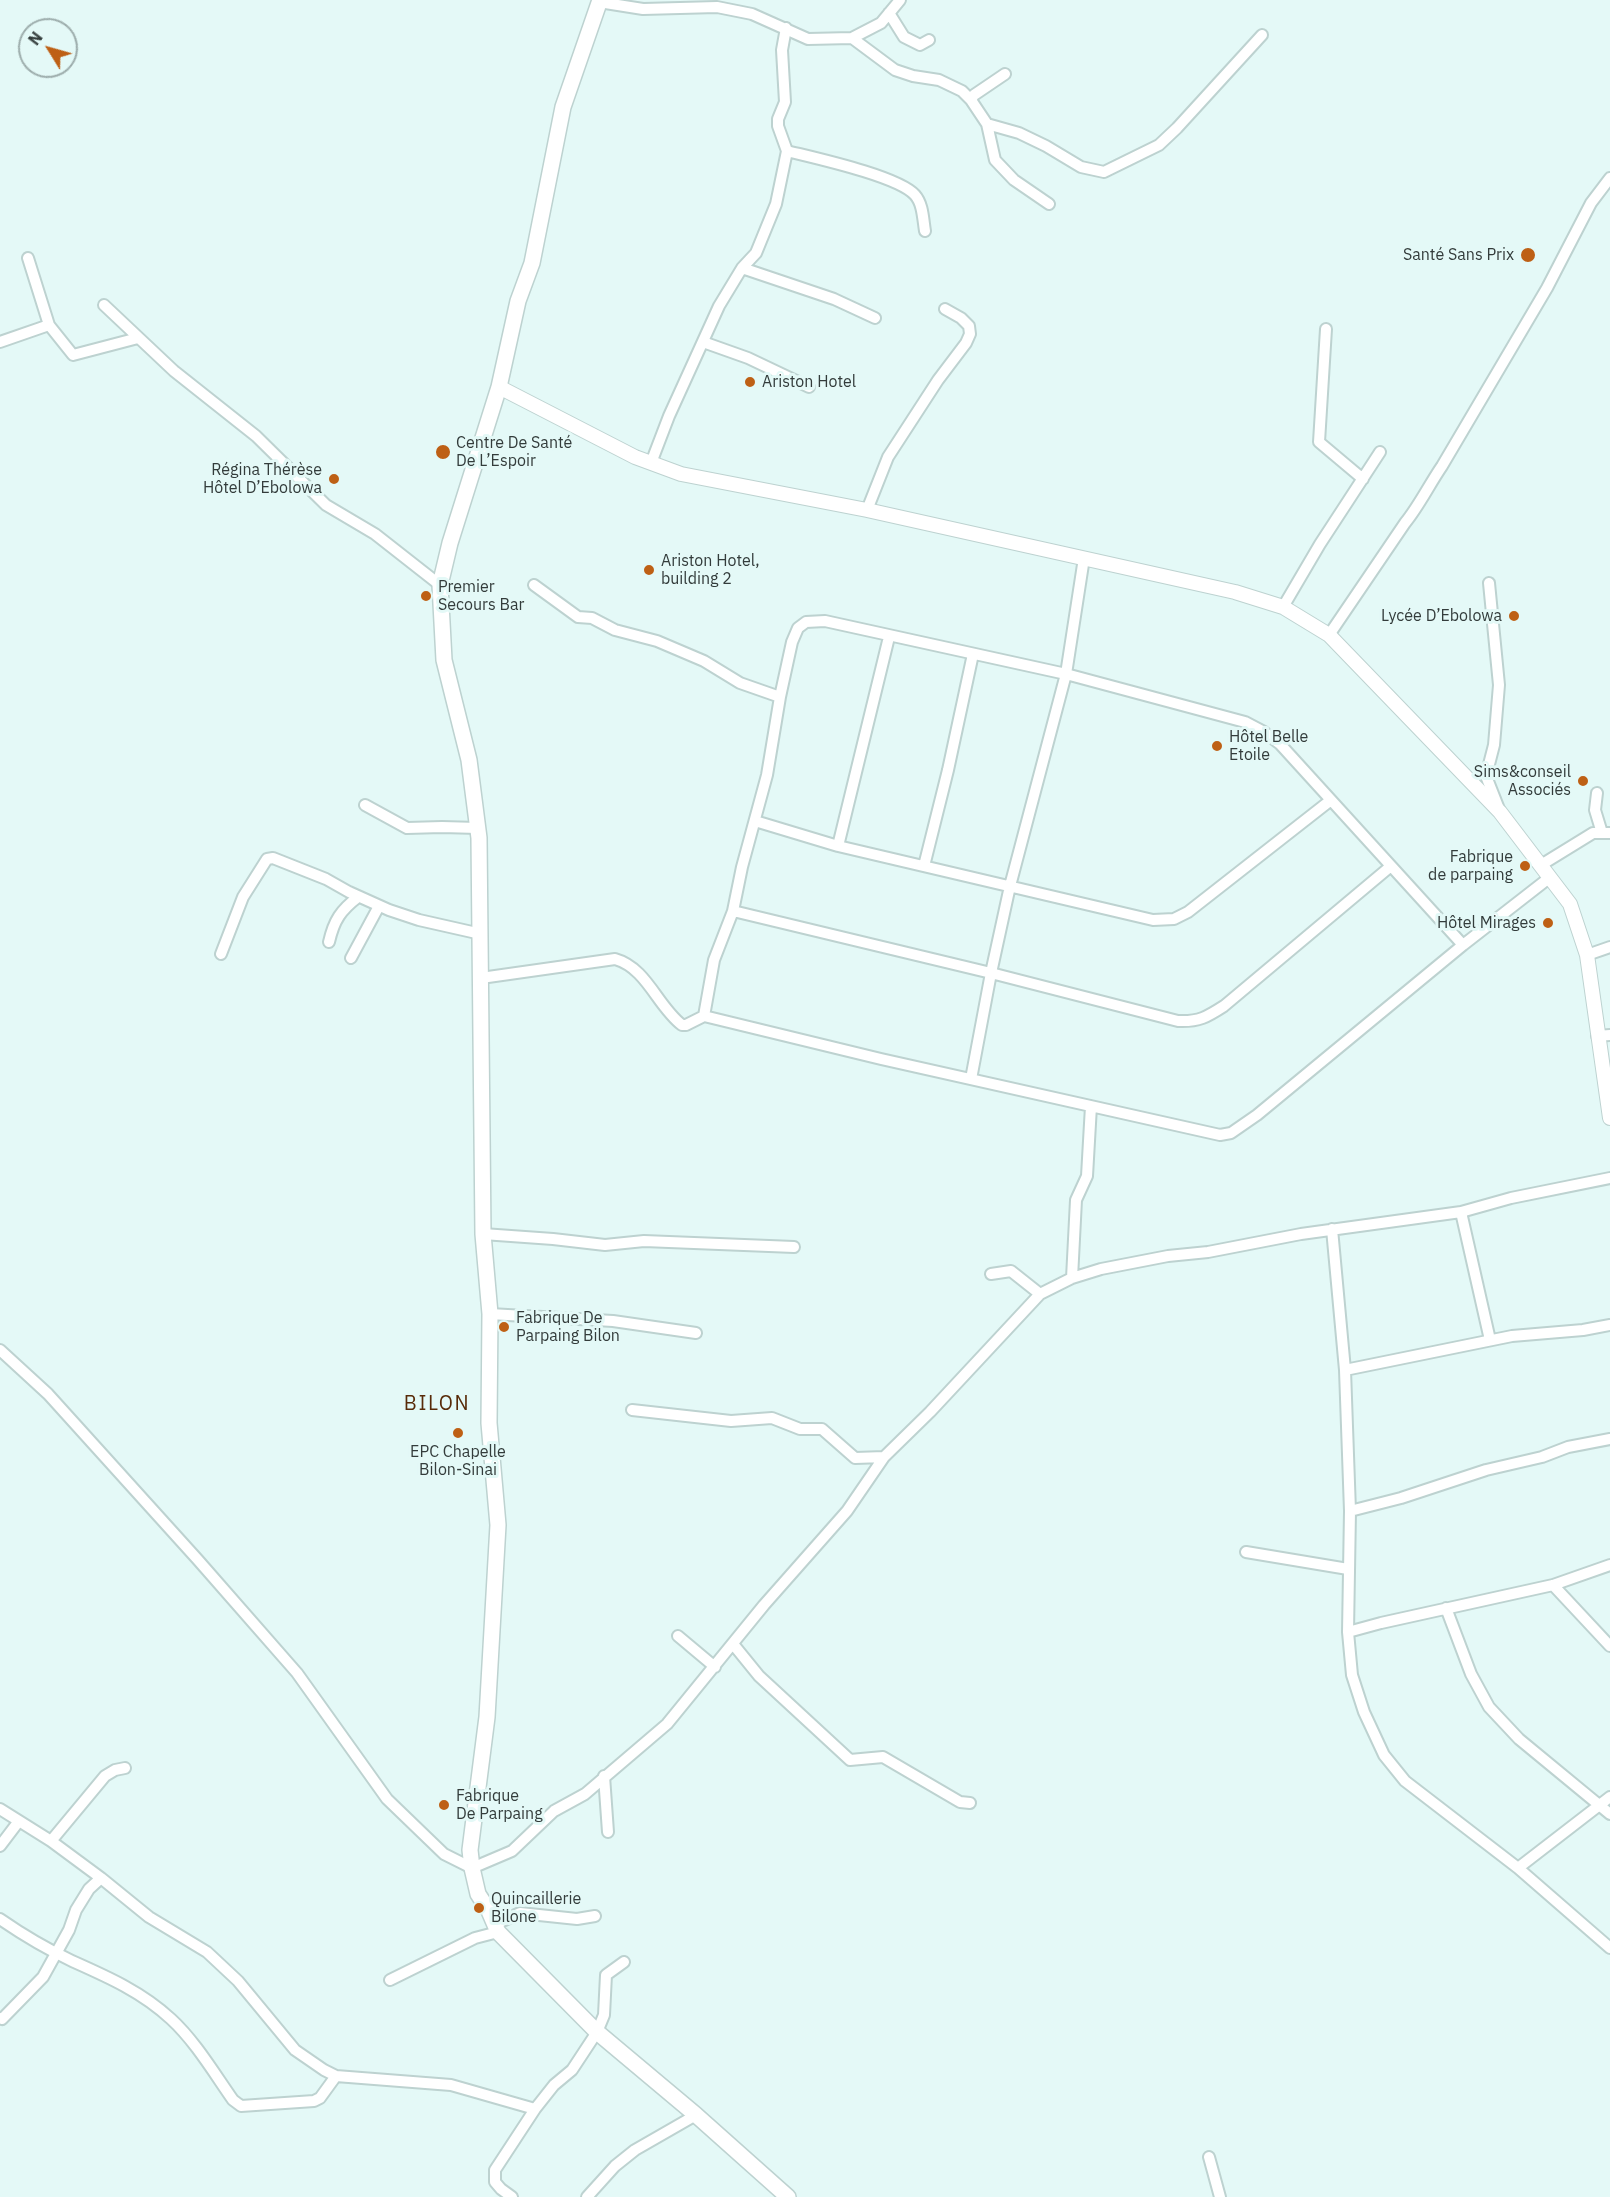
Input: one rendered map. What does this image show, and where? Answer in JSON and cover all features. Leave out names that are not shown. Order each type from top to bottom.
[{"type":"main road","points":[[600,1],[563,107],[532,263],[518,301],[499,387],[450,543],[440,585],[444,660],[469,760],[478,828],[483,1234],[490,1314],[489,1423],[498,1525],[487,1717],[470,1850],[478,1894],[496,1927],[597,2032],[696,2115],[788,2197]]},
{"type":"street","points":[[600,1],[643,9],[717,7],[752,14],[808,39],[852,38],[881,23],[900,0]]},
{"type":"street","points":[[889,13],[904,37],[920,45],[929,40]]},
{"type":"street","points":[[651,463],[669,416],[719,306],[742,268],[756,253],[776,204],[787,151],[778,126],[778,119],[785,102],[782,51],[786,28]]},
{"type":"street","points":[[987,124],[1019,133],[1081,167],[1104,172],[1159,145],[1178,128],[1262,35]]},
{"type":"street","points":[[852,38],[895,70],[913,76],[939,80],[962,91],[987,124],[995,160],[1014,180],[1049,204]]},
{"type":"street","points":[[971,100],[974,95],[1005,74]]},
{"type":"street","points":[[787,151],[890,180],[906,188],[915,195],[920,203],[925,231]]},
{"type":"street","points":[[1329,635],[1415,511],[1547,288],[1591,203],[1610,178]]},
{"type":"street","points":[[28,258],[49,325],[73,355],[138,338]]},
{"type":"street","points":[[742,268],[834,299],[875,318]]},
{"type":"street","points":[[104,305],[174,371],[256,436],[326,505],[375,534],[440,585]]},
{"type":"street","points":[[867,510],[888,457],[938,380],[966,343],[969,326],[961,318],[945,309]]},
{"type":"street","points":[[0,342],[49,325]]},
{"type":"street","points":[[1326,328],[1319,442],[1363,478]]},
{"type":"street","points":[[703,342],[748,358],[809,387]]},
{"type":"street","points":[[499,387],[635,457],[681,474],[867,510],[1235,592],[1283,607],[1329,635],[1500,812],[1570,904],[1587,955],[1604,1036],[1610,1118]]},
{"type":"street","points":[[1283,607],[1320,544],[1380,452]]},
{"type":"street","points":[[971,1079],[1010,886],[1066,674],[1084,558]]},
{"type":"street","points":[[1489,583],[1499,685],[1494,745],[1486,776],[1500,812]]},
{"type":"street","points":[[534,585],[578,617],[592,618],[615,630],[657,641],[704,661],[740,682],[780,697]]},
{"type":"street","points":[[704,1016],[714,960],[733,912],[742,867],[767,775],[792,642],[798,628],[806,622],[825,621],[889,637],[1066,674],[1245,722],[1280,744],[1463,945]]},
{"type":"street","points":[[838,846],[889,637]]},
{"type":"street","points":[[924,866],[973,654]]},
{"type":"street","points":[[1541,865],[1593,833],[1606,833],[1595,810],[1597,793]]},
{"type":"street","points":[[755,821],[838,846],[1153,920],[1174,919],[1188,912],[1331,800]]},
{"type":"street","points":[[365,805],[407,828],[478,828]]},
{"type":"street","points":[[221,954],[243,897],[267,859],[273,858],[326,879],[379,906],[419,920],[481,934]]},
{"type":"street","points":[[733,912],[991,973],[1178,1021],[1192,1021],[1205,1018],[1224,1006],[1391,866]]},
{"type":"street","points":[[481,978],[615,959],[623,962],[647,982],[682,1025],[704,1016],[1220,1135],[1231,1133],[1257,1115],[1463,945],[1549,878]]},
{"type":"street","points":[[329,942],[332,928],[343,908],[358,897]]},
{"type":"street","points":[[351,958],[379,906]]},
{"type":"street","points":[[1587,955],[1610,947]]},
{"type":"street","points":[[1072,1278],[1076,1200],[1087,1176],[1091,1106]]},
{"type":"street","points":[[0,1350],[48,1394],[289,1664],[387,1799],[444,1854],[472,1868],[512,1851],[554,1811],[585,1794],[667,1724],[803,1559],[847,1511],[884,1457],[930,1412],[1040,1294],[1072,1278],[1101,1269],[1332,1229],[1461,1212],[1511,1198],[1610,1178]]},
{"type":"street","points":[[1461,1212],[1490,1340]]},
{"type":"street","points":[[1332,1229],[1345,1370],[1350,1510],[1348,1632],[1352,1675],[1364,1712],[1384,1755],[1405,1781],[1518,1868],[1610,1948]]},
{"type":"street","points":[[483,1234],[605,1245],[644,1241],[794,1247]]},
{"type":"street","points":[[991,1274],[1011,1271],[1040,1294]]},
{"type":"street","points":[[490,1314],[613,1321],[696,1333]]},
{"type":"street","points":[[1345,1370],[1490,1340],[1610,1325]]},
{"type":"street","points":[[632,1410],[731,1422],[772,1418],[800,1429],[822,1429],[855,1458],[884,1457]]},
{"type":"street","points":[[1350,1510],[1401,1498],[1486,1470],[1542,1457],[1568,1447],[1610,1439]]},
{"type":"street","points":[[1246,1552],[1348,1569]]},
{"type":"street","points":[[1348,1632],[1553,1585],[1610,1565]]},
{"type":"street","points":[[1553,1585],[1610,1646]]},
{"type":"street","points":[[1446,1608],[1471,1674],[1489,1707],[1519,1739],[1610,1814]]},
{"type":"street","points":[[678,1636],[715,1667]]},
{"type":"street","points":[[733,1644],[759,1676],[850,1760],[883,1757],[960,1802],[970,1803]]},
{"type":"street","points":[[51,1841],[105,1776],[115,1770],[125,1768]]},
{"type":"street","points":[[604,1776],[608,1832]]},
{"type":"street","points":[[1518,1868],[1610,1797]]},
{"type":"street","points":[[0,1809],[51,1841],[149,1917],[207,1952],[238,1981],[295,2050],[324,2070],[336,2076],[451,2085],[535,2109]]},
{"type":"street","points":[[0,1846],[19,1821]]},
{"type":"street","points":[[0,2018],[2,2019],[43,1977],[69,1930],[76,1910],[89,1889],[101,1878]]},
{"type":"street","points":[[390,1980],[475,1938],[520,1912],[577,1919],[595,1916]]},
{"type":"street","points":[[0,1919],[27,1938],[108,1976],[146,1999],[172,2020],[233,2100],[241,2106],[314,2101],[321,2098],[336,2076]]},
{"type":"street","points":[[512,2197],[495,2182],[495,2170],[535,2109],[554,2085],[572,2070],[597,2032],[604,2015],[606,1974],[624,1962]]},
{"type":"street","points":[[587,2197],[615,2166],[635,2150],[696,2115]]},
{"type":"street","points":[[1209,2157],[1220,2197]]},
{"type":"place","name":"Santé Sans Prix","points":[[1528,255]]},
{"type":"place","name":"Ariston Hotel","points":[[750,382]]},
{"type":"place","name":"Centre De Santé De L’Espoir","points":[[443,452]]},
{"type":"place","name":"Régina Thérèse Hôtel D’Ebolowa","points":[[334,479]]},
{"type":"place","name":"Ariston Hotel, building 2","points":[[649,570]]},
{"type":"place","name":"Premier Secours Bar","points":[[426,596]]},
{"type":"place","name":"Lycée D’Ebolowa","points":[[1514,616]]},
{"type":"place","name":"Hôtel Belle Etoile","points":[[1217,746]]},
{"type":"place","name":"Sims&conseil Associés","points":[[1583,781]]},
{"type":"place","name":"Fabrique de parpaing","points":[[1525,866]]},
{"type":"place","name":"Hôtel Mirages","points":[[1548,923]]},
{"type":"place","name":"Fabrique De Parpaing Bilon","points":[[504,1327]]},
{"type":"place","name":"EPC Chapelle Bilon-Sinai","points":[[458,1433]]},
{"type":"place","name":"Fabrique De Parpaing","points":[[444,1805]]},
{"type":"place","name":"Quincaillerie Bilone","points":[[479,1908]]},
{"type":"district","name":"BILON","points":[[437,1404]]}]
